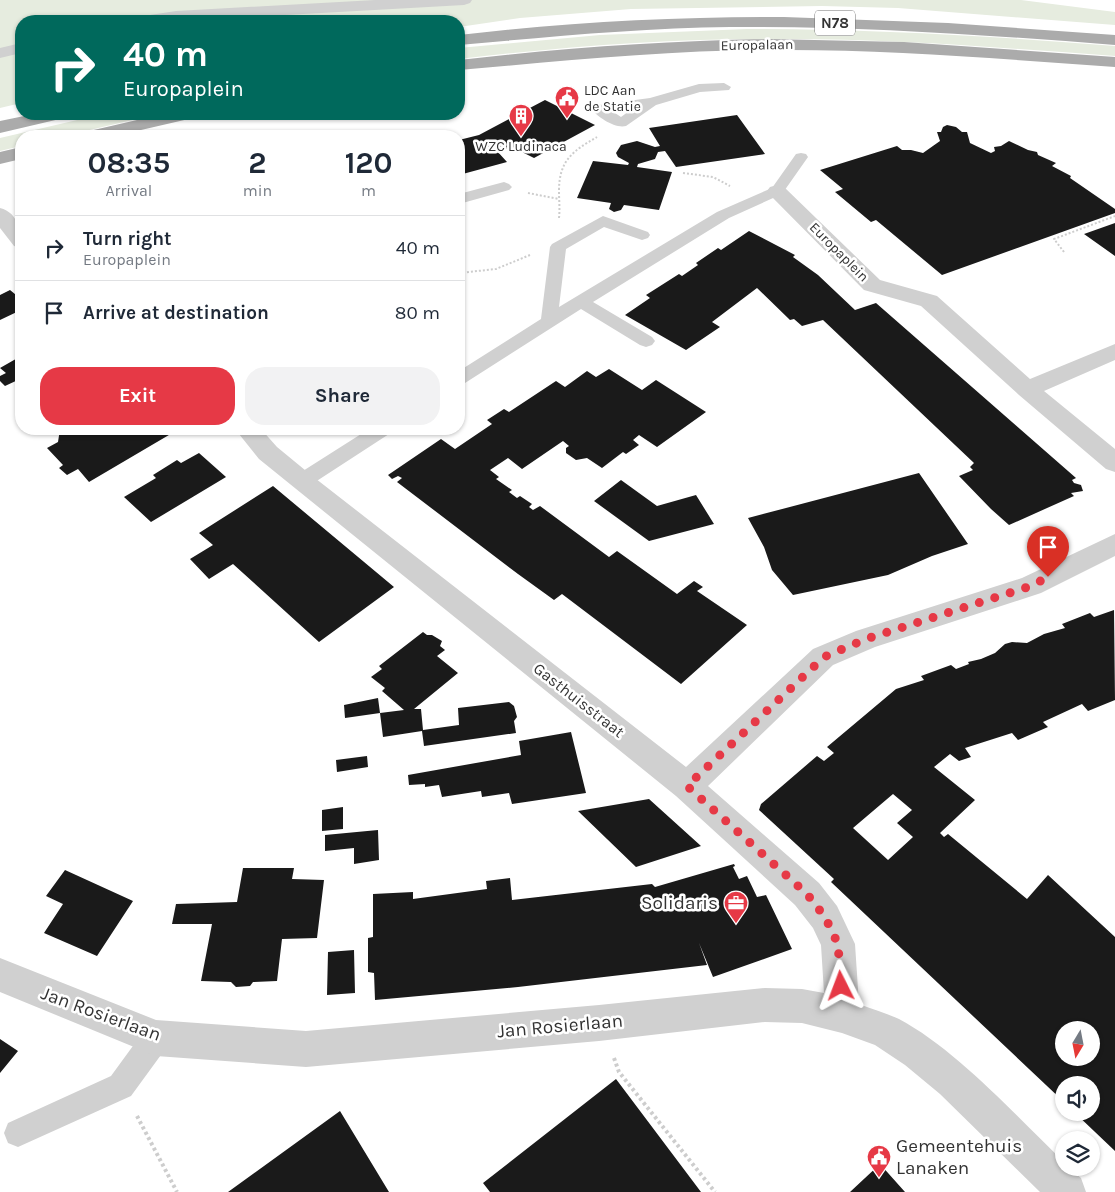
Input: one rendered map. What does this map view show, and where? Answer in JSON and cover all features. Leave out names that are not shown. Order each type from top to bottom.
[{"type":"main road","name":"Europalaan","points":[[465,39],[611,27],[754,22],[892,25],[1115,40]]},
{"type":"main road","name":"Europalaan","points":[[465,64],[622,49],[739,45],[926,48],[1115,62]]},
{"type":"main road","points":[[0,127],[31,120]]},
{"type":"main road","points":[[118,130],[160,120]]},
{"type":"main road","points":[[0,158],[15,154]]},
{"type":"street","points":[[194,15],[464,0]]},
{"type":"street","points":[[0,53],[15,49]]},
{"type":"street","name":"Europaplein","points":[[777,191],[872,285],[929,301],[1027,389],[1115,463]]},
{"type":"street","points":[[0,214],[15,234]]},
{"type":"street","points":[[1027,389],[1115,352]]},
{"type":"street","name":"Gasthuisstraat","points":[[252,435],[268,453],[302,481],[687,786],[807,894],[825,917],[838,944],[842,1015]]},
{"type":"street","points":[[687,786],[824,657],[866,639],[1031,586],[1115,544]]},
{"type":"street","name":"Jan Rosierlaan","points":[[0,975],[156,1038],[306,1049],[599,1023],[765,1005],[802,1006],[842,1015],[886,1032],[918,1052],[953,1080],[1067,1192]]},
{"type":"lane","points":[[651,102],[699,88],[724,87]]},
{"type":"lane","points":[[465,375],[549,321],[722,215],[777,191],[801,157]]},
{"type":"lane","points":[[465,197],[504,187]]},
{"type":"lane","points":[[549,321],[558,247],[603,221],[642,235]]},
{"type":"lane","points":[[580,302],[646,341]]},
{"type":"lane","points":[[302,481],[373,435]]},
{"type":"lane","points":[[18,1133],[122,1086],[156,1038]]},
{"type":"path","points":[[558,220],[560,177],[566,159],[571,152],[588,142]]},
{"type":"path","points":[[504,187],[559,199]]},
{"type":"path","points":[[1064,252],[1054,239],[1115,216]]},
{"type":"path","points":[[465,273],[496,269],[534,252]]},
{"type":"path","points":[[599,1023],[620,1072],[715,1192]]},
{"type":"path","points":[[122,1086],[177,1192]]},
{"type":"shaded area","points":[[0,0],[1021,0],[1115,12],[1115,25],[898,8],[822,6],[631,9],[520,18],[465,26],[465,15],[15,15],[15,104],[0,108]]},
{"type":"shaded area","points":[[747,29],[885,32],[977,36],[1115,46],[1115,56],[910,42],[746,39],[622,44],[465,58],[465,47],[600,35]]},
{"type":"shaded area","points":[[77,120],[132,120],[90,130],[34,130]]},
{"type":"shaded area","points":[[15,135],[15,147],[0,151],[0,138]]},
{"type":"building","name":"WZC Ludinaca","points":[[545,100],[595,125],[534,158],[512,147],[497,151],[507,162],[465,173],[465,138],[479,135]]},
{"type":"building","points":[[737,115],[765,154],[676,167],[665,151],[658,152],[655,159],[638,164],[637,167],[672,172],[659,210],[624,205],[621,210],[614,212],[609,209],[611,203],[577,198],[593,161],[628,165],[629,163],[618,157],[616,153],[621,145],[637,141],[655,147],[660,146],[649,128]]},
{"type":"building","points":[[947,125],[956,127],[962,132],[967,132],[970,143],[991,153],[995,151],[994,147],[1001,146],[1009,141],[1037,152],[1038,155],[1056,163],[1052,166],[1071,176],[1070,178],[1115,209],[1115,213],[942,275],[876,220],[871,222],[835,192],[843,189],[820,170],[897,146],[902,150],[923,153],[940,141],[937,132],[941,132],[943,127]]},
{"type":"building","points":[[1115,223],[1115,256],[1084,234]]},
{"type":"building","points":[[749,231],[795,255],[793,257],[818,275],[855,310],[876,303],[1076,478],[1072,480],[1074,483],[1081,485],[1083,491],[1071,493],[1074,496],[1009,525],[959,476],[973,470],[970,467],[974,463],[823,320],[802,326],[794,319],[790,320],[757,288],[712,322],[720,327],[686,350],[625,315],[650,298],[646,295],[679,274],[682,276],[698,265],[696,263],[718,248],[721,250]]},
{"type":"building","points":[[10,290],[15,294],[15,313],[0,320],[0,295]]},
{"type":"building","points":[[15,359],[15,381],[5,386],[0,381],[0,376],[6,373],[0,368]]},
{"type":"building","points":[[609,369],[642,390],[656,380],[706,412],[657,447],[639,435],[633,440],[639,445],[626,454],[623,452],[602,468],[587,458],[576,460],[566,453],[566,448],[569,446],[563,441],[522,469],[508,458],[490,470],[499,477],[496,479],[512,490],[509,492],[517,498],[520,496],[532,504],[529,507],[533,510],[540,506],[609,557],[617,551],[677,594],[694,581],[703,587],[697,591],[747,625],[681,684],[562,594],[554,600],[518,574],[397,482],[402,478],[398,476],[392,479],[388,475],[441,439],[455,449],[492,424],[487,420],[504,409],[509,412],[556,381],[565,387],[587,371],[596,377]]},
{"type":"building","points":[[59,435],[169,435],[89,482],[78,469],[67,475],[59,468],[63,465],[47,448],[58,442]]},
{"type":"building","points":[[199,453],[226,477],[151,522],[124,497],[156,478],[153,475],[177,460],[181,463]]},
{"type":"building","points":[[919,473],[968,544],[932,556],[888,575],[793,595],[772,570],[764,547],[748,518]]},
{"type":"building","points":[[621,480],[657,506],[696,495],[714,524],[649,541],[594,501]]},
{"type":"building","points":[[273,486],[394,587],[319,642],[233,564],[209,579],[190,559],[213,545],[199,533]]},
{"type":"building","points":[[1114,610],[1115,700],[1088,711],[1082,704],[1043,722],[1048,727],[1018,740],[1012,733],[965,748],[971,757],[959,761],[950,754],[934,767],[975,800],[940,833],[944,837],[948,834],[1027,899],[1048,875],[1115,937],[1115,1151],[1100,1137],[1100,1131],[1094,1131],[1083,1121],[1100,1121],[1100,1076],[1055,1076],[1055,1094],[831,882],[834,879],[759,810],[761,804],[817,756],[824,761],[834,753],[827,747],[896,689],[924,680],[921,676],[951,665],[956,669],[969,664],[968,662],[995,653],[1005,644],[1012,642],[1027,643],[1044,634],[1065,628],[1062,624],[1090,613],[1094,617]],"holes":[[[893,794],[912,810],[897,823],[913,837],[888,860],[853,828]]]},
{"type":"building","points":[[423,632],[442,641],[440,646],[445,650],[437,656],[458,673],[414,709],[421,709],[423,730],[459,725],[458,708],[509,702],[514,706],[517,717],[514,721],[516,733],[424,746],[422,731],[383,737],[380,713],[404,710],[382,691],[385,688],[371,677],[382,669],[379,666]]},
{"type":"building","points":[[378,698],[380,713],[345,718],[344,705]]},
{"type":"building","points":[[571,732],[586,793],[512,804],[509,793],[482,797],[481,791],[442,797],[439,785],[425,787],[425,784],[409,785],[408,775],[521,755],[519,741]]},
{"type":"building","points":[[367,756],[368,767],[337,772],[336,760]]},
{"type":"building","points":[[649,799],[701,846],[636,867],[578,811]]},
{"type":"building","points":[[343,807],[343,829],[322,831],[322,810]]},
{"type":"building","points":[[378,830],[379,860],[354,864],[354,848],[325,851],[325,835]]},
{"type":"building","points":[[734,864],[735,866],[733,867],[739,879],[747,876],[757,897],[766,895],[792,949],[713,977],[699,943],[707,965],[518,987],[375,1000],[374,973],[368,972],[368,938],[373,937],[373,894],[413,892],[413,899],[487,889],[486,881],[510,878],[512,900],[652,884],[655,887]]},
{"type":"building","points":[[243,868],[294,868],[292,879],[324,880],[317,938],[282,939],[277,981],[253,982],[250,986],[236,987],[231,982],[201,981],[212,924],[172,924],[176,904],[237,902]]},
{"type":"building","points":[[65,870],[133,901],[97,956],[44,933],[63,904],[46,896]]},
{"type":"building","points":[[354,950],[355,993],[327,995],[328,952]]},
{"type":"building","points":[[0,1039],[18,1051],[0,1073]]},
{"type":"building","points":[[616,1079],[701,1192],[490,1192],[483,1183]]},
{"type":"building","points":[[340,1111],[389,1192],[228,1192]]},
{"type":"building","name":"Gemeentehuis Lanaken","points":[[880,1164],[905,1192],[850,1192]]},
{"type":"place","name":"LDC Aan de Statie","points":[[567,119]]},
{"type":"place","name":"WZC Ludinaca","points":[[521,137]]},
{"type":"place","name":"Solidaris","points":[[736,924]]},
{"type":"place","name":"Gemeentehuis Lanaken","points":[[879,1178]]},
{"type":"route","points":[[841,986],[838,944],[825,917],[807,894],[687,786],[824,657],[866,639],[1031,586],[1048,577]]}]
